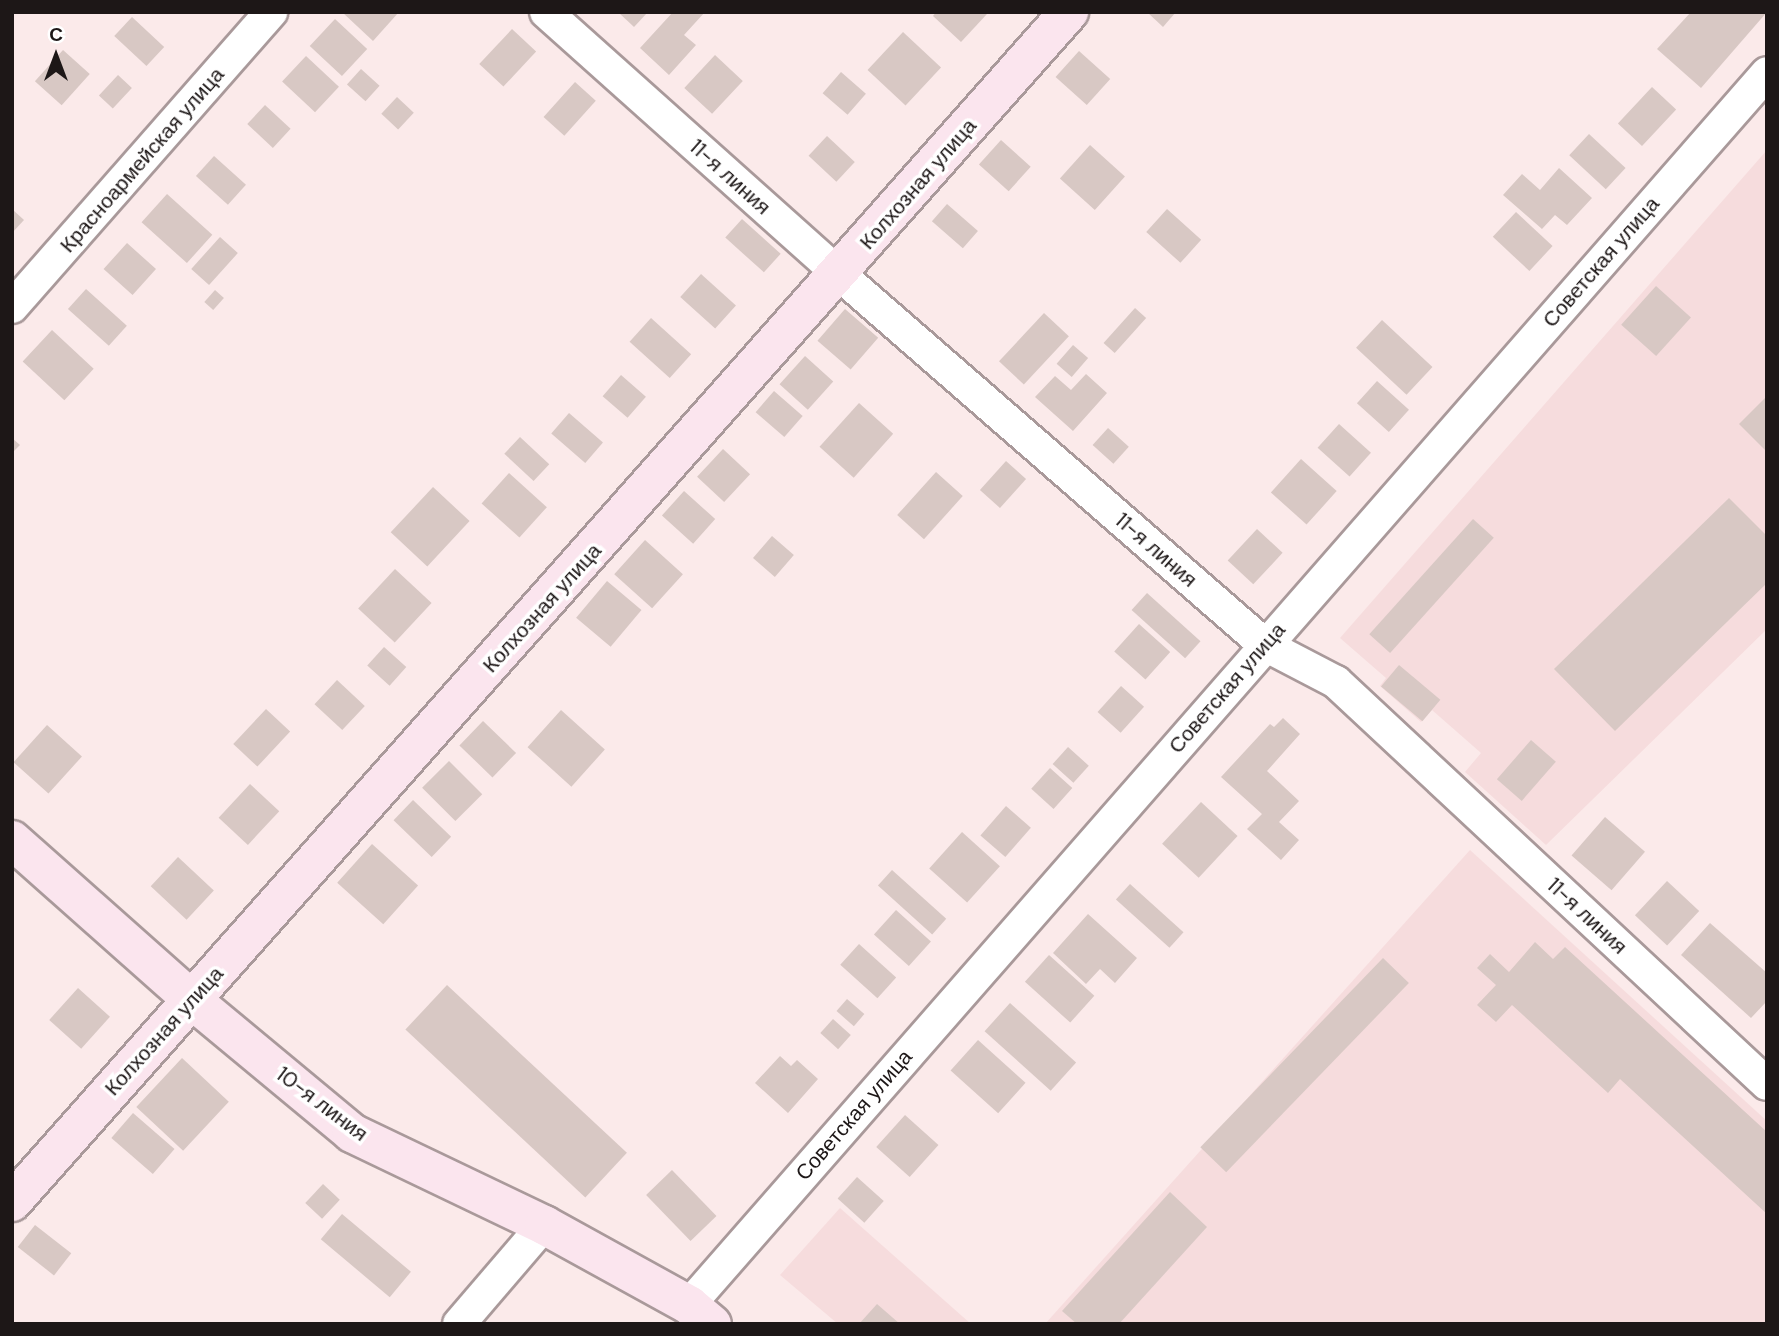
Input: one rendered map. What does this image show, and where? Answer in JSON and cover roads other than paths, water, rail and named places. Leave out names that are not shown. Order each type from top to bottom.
[{"type":"street","name":"Красноармейская улица","points":[[12,307],[271,12]]},
{"type":"street","name":"11-я линия","points":[[547,12],[839,274],[1265,645],[1336,682],[1767,1084]]},
{"type":"street","name":"Колхозная улица","points":[[12,1202],[1069,12]]},
{"type":"street","name":"Советская улица","points":[[701,1314],[1265,645],[1767,73]]},
{"type":"street","name":"10-я линия","points":[[12,840],[192,1000],[352,1133],[544,1225],[701,1314]]},
{"type":"street","points":[[459,1324],[544,1225]]}]
